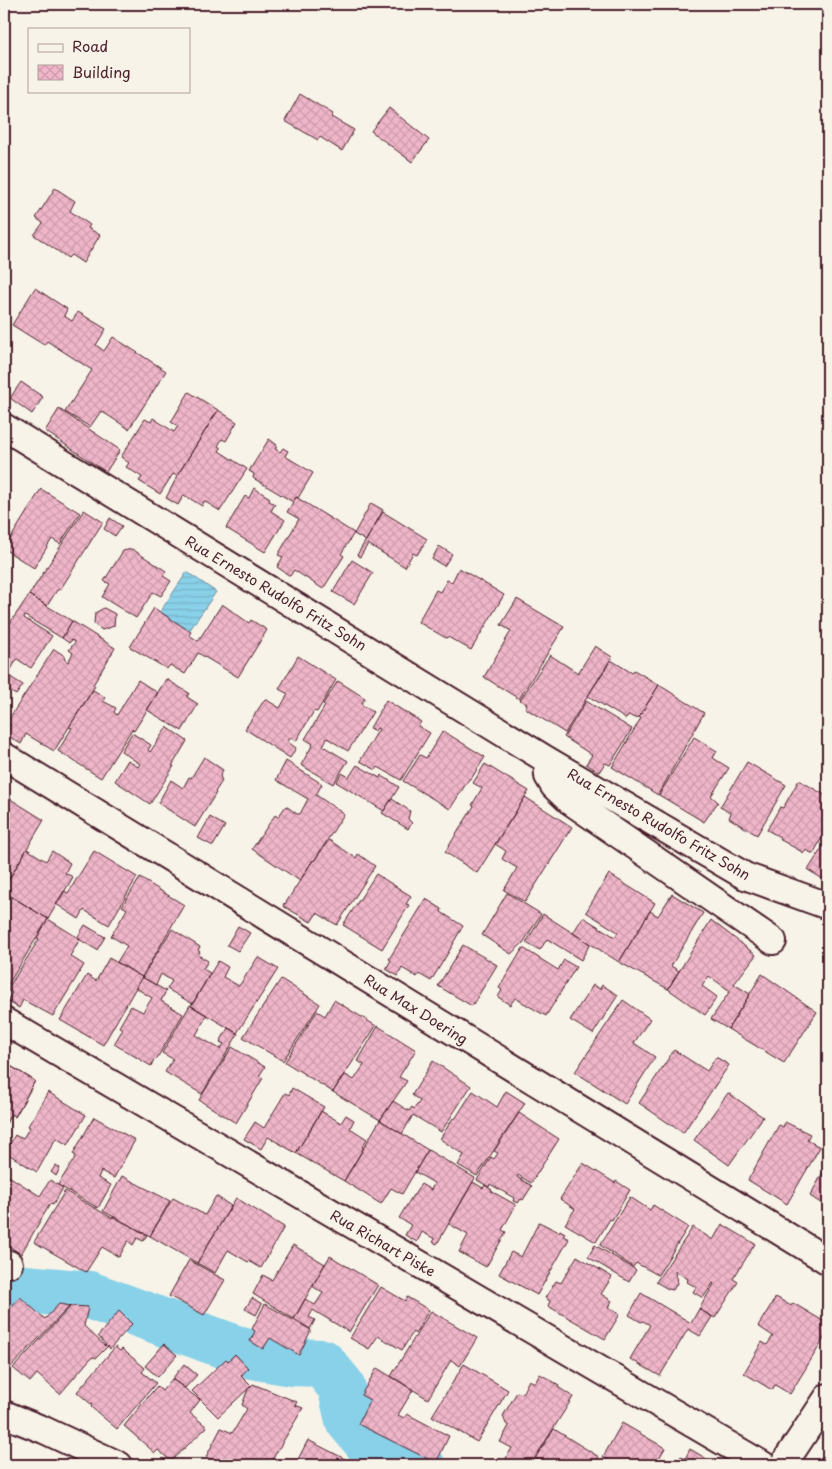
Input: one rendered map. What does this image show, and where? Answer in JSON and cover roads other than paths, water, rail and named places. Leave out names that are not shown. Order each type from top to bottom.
[{"type":"street","name":"Rua Ernesto Rudolfo Fritz Sohn","points":[[4,427],[547,760],[745,876],[828,906]]},
{"type":"street","name":"Rua Max Doering","points":[[4,756],[828,1261]]},
{"type":"street","name":"Rua Ernesto Rudolfo Fritz Sohn","points":[[547,760],[548,776],[554,786],[570,801],[773,941]]},
{"type":"street","name":"Rua Richart Piske","points":[[4,1021],[763,1465]]},
{"type":"street","points":[[783,1465],[828,1397]]},
{"type":"street","points":[[4,1414],[44,1430],[119,1465]]},
{"type":"water","points":[[187,572],[216,592],[189,631],[160,612]]},
{"type":"waterway","points":[[4,1292],[25,1289],[89,1295],[252,1355],[291,1362],[322,1363],[341,1386],[349,1420],[370,1445],[421,1465]]}]
